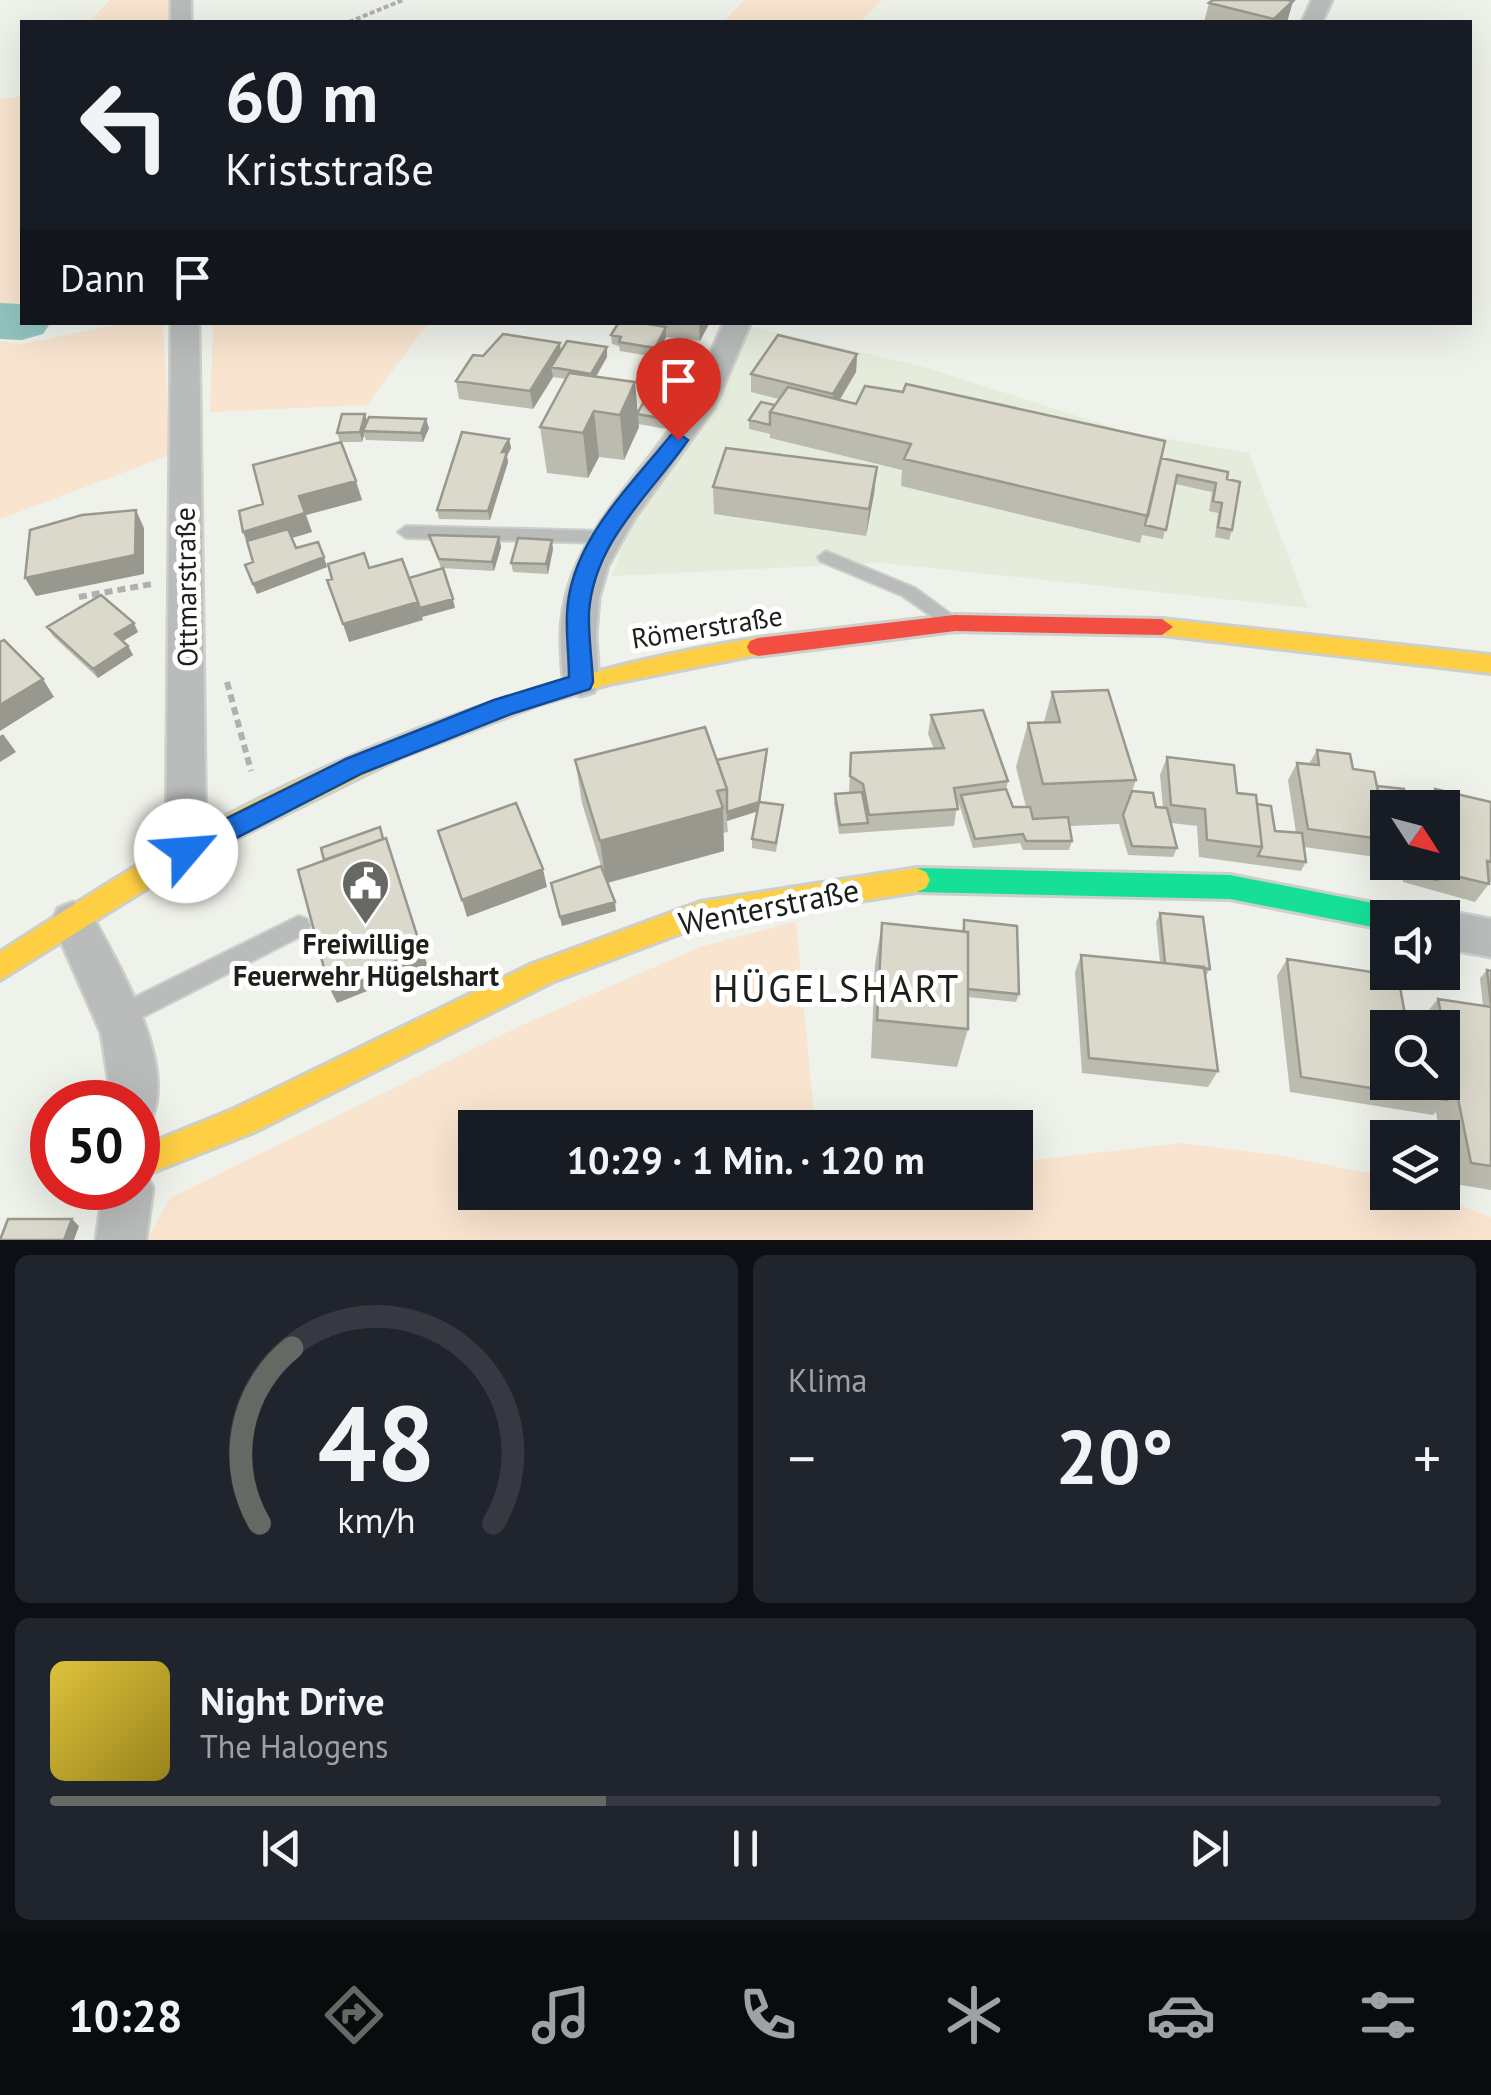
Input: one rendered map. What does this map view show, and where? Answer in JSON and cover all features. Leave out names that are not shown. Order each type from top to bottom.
[{"type":"main road","name":"Römerstraße","points":[[0,966],[186,851],[354,766],[503,707],[682,656],[954,623],[1188,628],[1491,664]]},
{"type":"main road","name":"Wenterstraße","points":[[160,1155],[244,1122],[542,972],[700,914],[914,880],[1230,887],[1370,914]]},
{"type":"street","name":"Ottmarstraße","points":[[185,325],[190,741],[186,851]]},
{"type":"street","points":[[582,682],[578,612],[590,562],[602,537],[661,465],[696,414],[737,325]]},
{"type":"street","points":[[73,920],[117,1018],[135,1080]]},
{"type":"street","points":[[1460,932],[1491,938]]},
{"type":"street","points":[[121,1240],[125,1210]]},
{"type":"lane","points":[[406,532],[602,537]]},
{"type":"lane","points":[[826,558],[909,592],[954,623]]},
{"type":"lane","points":[[117,1018],[299,926]]},
{"type":"path","points":[[354,20],[403,0]]},
{"type":"path","points":[[79,597],[186,578]]},
{"type":"shaded area","points":[[110,0],[172,0],[171,20],[91,20]]},
{"type":"shaded area","points":[[745,0],[882,0],[862,20],[725,20]]},
{"type":"shaded area","points":[[18,97],[20,308],[0,309],[0,99]]},
{"type":"shaded area","points":[[115,325],[163,325],[170,455],[0,519],[0,341],[21,344]]},
{"type":"shaded area","points":[[213,325],[427,325],[367,405],[210,412]]},
{"type":"shaded area","points":[[749,326],[924,367],[1124,431],[1249,453],[1308,608],[883,563],[612,576],[629,528],[697,432]]},
{"type":"shaded area","points":[[796,921],[813,1110],[458,1110],[458,1210],[1033,1210],[1033,1160],[1181,1143],[1277,1155],[1370,1174],[1370,1210],[1460,1210],[1460,1205],[1491,1217],[1491,1240],[147,1240],[170,1198],[522,1025],[700,947]]},
{"type":"building","points":[[1293,1],[1274,19],[1209,3]]},
{"type":"building","points":[[617,325],[666,327],[655,348],[619,342],[621,337],[611,335]]},
{"type":"building","points":[[503,334],[560,343],[530,391],[456,381],[473,355],[483,356]]},
{"type":"building","points":[[778,335],[857,354],[833,394],[751,374]]},
{"type":"building","points":[[567,341],[607,347],[591,374],[551,367]]},
{"type":"building","points":[[569,373],[635,382],[620,415],[594,411],[583,433],[540,427]]},
{"type":"building","points":[[658,376],[686,381],[666,419],[637,414]]},
{"type":"building","points":[[906,384],[1165,441],[1148,516],[904,459],[911,444],[770,412],[788,387],[856,404],[865,386],[903,392]]},
{"type":"building","points":[[761,402],[775,405],[770,412],[770,425],[749,420]]},
{"type":"building","points":[[342,414],[365,414],[360,432],[337,433]]},
{"type":"building","points":[[369,417],[426,419],[421,433],[363,431]]},
{"type":"building","points":[[462,432],[509,439],[502,452],[507,452],[488,511],[437,510]]},
{"type":"building","points":[[341,442],[356,481],[299,496],[305,513],[243,532],[239,511],[263,504],[253,465]]},
{"type":"building","points":[[726,448],[877,467],[869,509],[713,487]]},
{"type":"building","points":[[1161,458],[1228,472],[1227,479],[1240,482],[1232,530],[1218,527],[1222,503],[1213,501],[1216,483],[1177,475],[1166,530],[1145,525]]},
{"type":"building","points":[[136,510],[135,555],[25,578],[30,530],[82,515]]},
{"type":"building","points":[[288,529],[296,548],[318,542],[324,557],[253,584],[245,565],[253,562],[247,541]]},
{"type":"building","points":[[429,535],[499,537],[492,562],[439,559]]},
{"type":"building","points":[[518,538],[552,540],[546,564],[511,563]]},
{"type":"building","points":[[364,553],[369,568],[402,559],[418,602],[343,624],[327,580],[332,579],[328,564]]},
{"type":"building","points":[[443,568],[453,599],[420,608],[409,578]]},
{"type":"building","points":[[101,595],[134,623],[115,634],[128,646],[93,669],[47,627]]},
{"type":"building","points":[[4,640],[43,679],[0,705],[0,642]]},
{"type":"building","points":[[1108,690],[1136,780],[1043,784],[1028,723],[1060,722],[1052,692]]},
{"type":"building","points":[[983,710],[1008,781],[954,788],[958,809],[869,815],[863,784],[850,776],[851,753],[944,748],[931,715]]},
{"type":"building","points":[[705,727],[727,789],[717,791],[723,808],[600,841],[575,760]]},
{"type":"building","points":[[767,749],[759,802],[727,812],[727,789],[717,760]]},
{"type":"building","points":[[1317,750],[1350,754],[1353,769],[1374,772],[1378,790],[1370,790],[1370,838],[1308,829],[1297,763],[1319,765]]},
{"type":"building","points":[[1167,757],[1234,765],[1237,793],[1256,795],[1262,847],[1207,840],[1205,809],[1171,805]]},
{"type":"building","points":[[1377,786],[1404,790],[1378,790]]},
{"type":"building","points":[[1006,789],[1013,807],[1030,807],[1033,819],[1068,817],[1072,841],[1026,841],[1023,834],[975,839],[961,795]]},
{"type":"building","points":[[1132,791],[1153,793],[1156,807],[1167,808],[1177,848],[1132,846],[1123,815]]},
{"type":"building","points":[[862,792],[868,823],[840,825],[835,794]]},
{"type":"building","points":[[1460,795],[1491,802],[1489,884],[1460,877]]},
{"type":"building","points":[[759,802],[783,805],[776,843],[752,839]]},
{"type":"building","points":[[516,803],[543,869],[462,900],[438,831]]},
{"type":"building","points":[[1257,804],[1271,806],[1275,831],[1302,833],[1306,862],[1258,856],[1262,847]]},
{"type":"building","points":[[380,827],[383,839],[324,860],[321,848]]},
{"type":"building","name":"Freiwillige Feuerwehr Hügelshart","points":[[386,838],[422,951],[329,987],[298,870]]},
{"type":"building","points":[[601,866],[615,902],[560,917],[551,883]]},
{"type":"building","points":[[1160,913],[1203,917],[1210,969],[1165,963]]},
{"type":"building","points":[[964,920],[1017,926],[1019,994],[968,989],[968,932],[964,932]]},
{"type":"building","points":[[882,923],[968,932],[968,1029],[877,1020]]},
{"type":"building","points":[[1081,955],[1204,967],[1218,1071],[1089,1058]]},
{"type":"building","points":[[1287,959],[1370,972],[1370,990],[1401,990],[1404,1010],[1370,1010],[1370,1088],[1301,1077]]},
{"type":"building","points":[[1487,970],[1491,971],[1491,1005]]},
{"type":"building","points":[[1438,999],[1491,1007],[1491,1166],[1471,1163],[1458,1100],[1460,1010],[1440,1010]]},
{"type":"building","points":[[8,1219],[72,1219],[64,1240],[0,1240]]},
{"type":"waterway","points":[[0,321],[20,322]]},
{"type":"traffic: fast","points":[[917,880],[1230,887],[1370,914]]},
{"type":"traffic: slow","points":[[1162,627],[1491,664]]},
{"type":"traffic: slow","points":[[0,967],[187,850],[392,750],[535,696],[609,675],[758,647]]},
{"type":"traffic: slow","points":[[160,1154],[243,1121],[542,973],[700,914],[917,880]]},
{"type":"traffic: jam","points":[[758,647],[955,623],[1162,627]]},
{"type":"place","name":"Freiwillige Feuerwehr Hügelshart","points":[[366,926]]},
{"type":"district","name":"HÜGELSHART","points":[[837,989]]},
{"type":"route","points":[[186,851],[354,766],[503,707],[582,682],[578,612],[590,562],[602,537],[678,440]]}]
